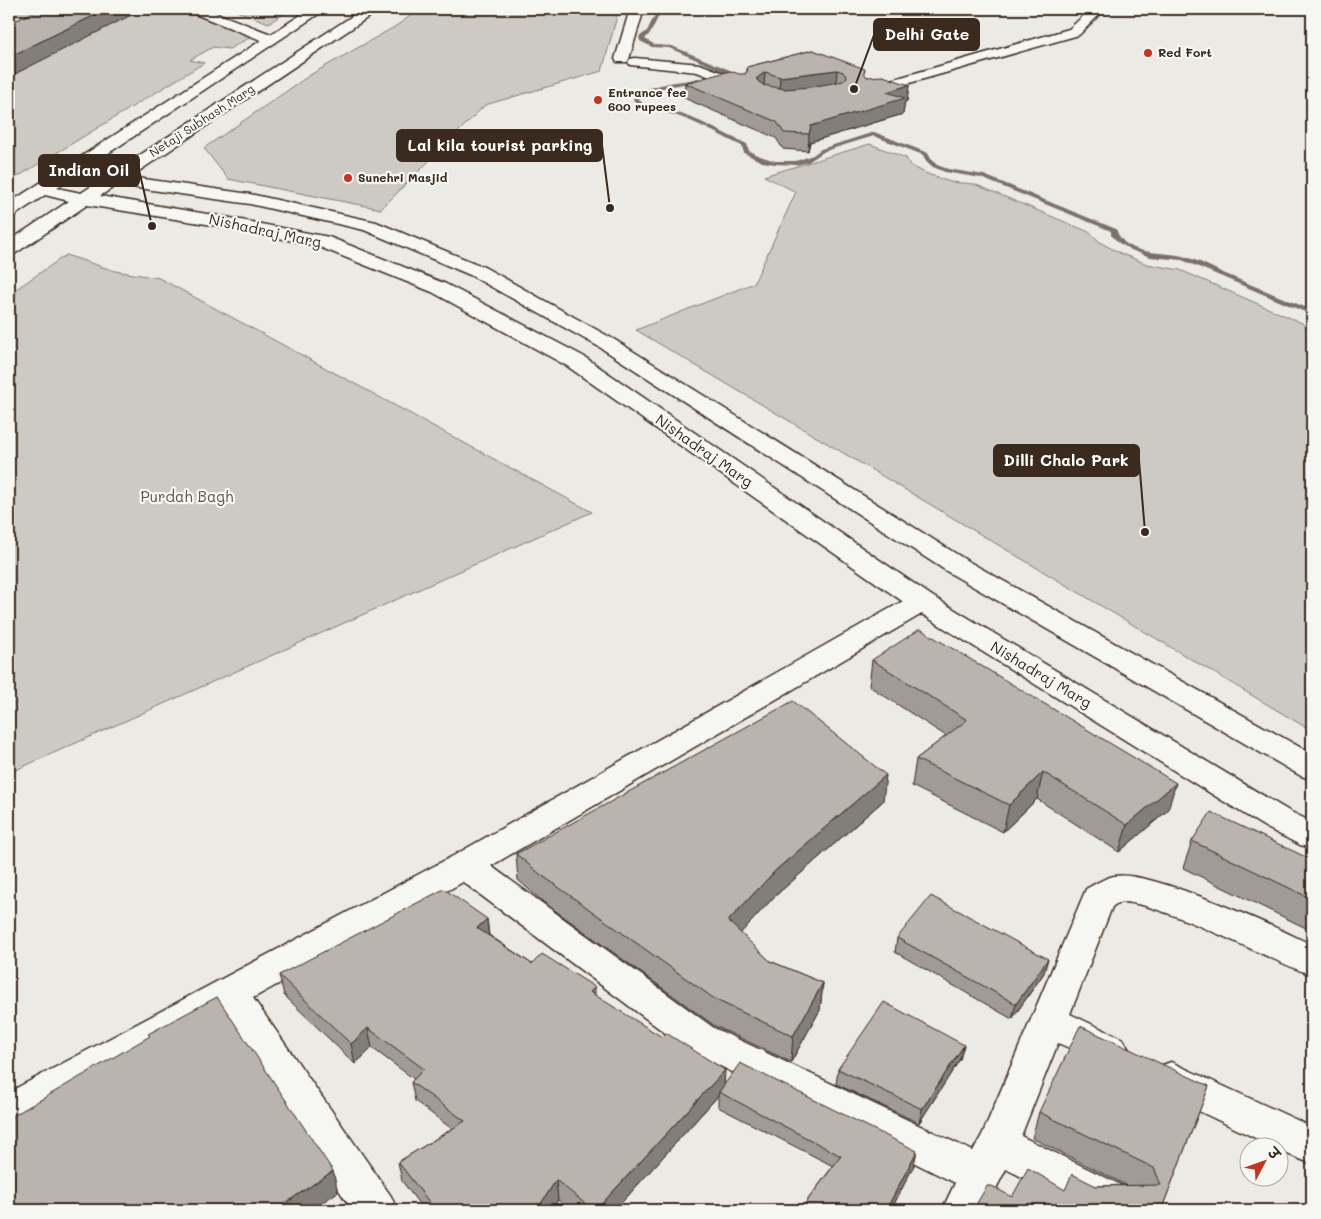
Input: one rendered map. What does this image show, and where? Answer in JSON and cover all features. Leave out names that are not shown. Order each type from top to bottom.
[{"type":"main road","points":[[195,9],[271,39]]},
{"type":"main road","points":[[9,211],[44,190],[67,172],[319,9]]},
{"type":"main road","name":"Netaji Subhash Marg","points":[[9,249],[371,9]]},
{"type":"main road","points":[[637,9],[628,60],[700,68],[734,82]]},
{"type":"main road","points":[[871,87],[892,84],[1074,32],[1098,9]]},
{"type":"main road","name":"Nishadraj Marg","points":[[67,172],[250,199],[370,226],[477,271],[608,344],[957,566],[1312,768]]},
{"type":"main road","name":"Nishadraj Marg","points":[[44,190],[83,199],[225,222],[322,241],[439,288],[576,362],[922,602],[1278,819],[1312,836]]},
{"type":"main road","points":[[9,1112],[465,865],[922,602]]},
{"type":"main road","points":[[465,865],[701,1039],[774,1076],[990,1160],[1128,1210]]},
{"type":"main road","points":[[964,1210],[990,1160],[1098,898],[1115,889],[1137,891],[1181,905],[1312,961]]},
{"type":"main road","points":[[229,993],[376,1210]]},
{"type":"main road","points":[[1048,1021],[1312,1146]]},
{"type":"green space","points":[[9,9],[179,9],[251,37],[229,49],[213,47],[190,60],[204,63],[9,182]]},
{"type":"green space","points":[[231,9],[291,9],[269,23]]},
{"type":"green space","points":[[402,9],[619,9],[602,71],[485,105],[381,209],[228,179],[204,148],[310,75],[396,26],[413,14],[398,11]]},
{"type":"green space","points":[[870,144],[906,158],[910,165],[925,173],[950,182],[974,184],[1089,232],[1101,243],[1122,254],[1147,264],[1180,270],[1302,323],[1312,334],[1312,731],[636,330],[754,283],[796,192],[764,176]]},
{"type":"green space","name":"Purdah Bagh","points":[[66,255],[115,271],[159,278],[592,512],[9,773],[9,294]]},
{"type":"building","points":[[40,9],[107,9],[9,57],[9,24]]},
{"type":"building","points":[[813,50],[865,69],[864,73],[867,77],[883,76],[909,85],[887,92],[905,98],[811,126],[809,134],[784,133],[777,122],[685,83],[730,71],[745,74],[748,70],[747,67]],"holes":[[[837,70],[843,72],[847,77],[843,81],[811,87],[785,89],[763,85],[756,79],[765,72],[780,77]]]},
{"type":"building","points":[[920,629],[1176,783],[1127,825],[1043,772],[1009,805],[916,759],[967,720],[872,660]]},
{"type":"building","points":[[793,701],[886,775],[776,870],[728,921],[770,961],[823,983],[793,1036],[716,1000],[540,874],[516,854]]},
{"type":"building","points":[[1211,812],[1312,860],[1312,899],[1192,841]]},
{"type":"building","points":[[444,889],[487,919],[477,928],[532,964],[542,954],[595,987],[590,992],[662,1037],[666,1033],[725,1070],[596,1210],[593,1210],[556,1180],[537,1210],[418,1210],[430,1203],[398,1162],[465,1121],[411,1082],[424,1069],[368,1028],[351,1044],[279,975]]},
{"type":"building","points":[[931,896],[1048,959],[1016,1004],[897,938]]},
{"type":"building","points":[[217,997],[333,1171],[275,1210],[9,1210],[9,1118],[150,1036],[148,1034]]},
{"type":"building","points":[[884,1002],[964,1045],[922,1109],[838,1069]]},
{"type":"building","points":[[1080,1026],[1209,1086],[1162,1208],[1166,1210],[973,1210],[987,1186],[992,1186],[1012,1197],[1028,1168],[1065,1190],[1072,1174],[1096,1186],[1161,1185],[1154,1168],[1039,1112]]},
{"type":"building","points":[[740,1063],[917,1151],[886,1210],[800,1210],[841,1156],[719,1092]]},
{"type":"waterway","points":[[660,9],[649,32],[642,37],[642,40],[654,46],[670,47],[730,72],[719,75]]},
{"type":"waterway","points":[[698,80],[654,89],[640,95],[636,99],[638,103],[646,108],[670,112],[689,119],[745,145],[746,152],[755,157],[775,163],[796,163],[815,156],[823,150],[874,134],[926,154],[928,160],[935,166],[947,171],[982,176],[1114,230],[1114,235],[1133,249],[1150,255],[1183,258],[1312,313]]},
{"type":"place","name":"Red Fort","points":[[1148,53]]},
{"type":"place","name":"Delhi Gate","points":[[854,89]]},
{"type":"place","name":"Entrance fee 600 rupees","points":[[598,100]]},
{"type":"place","name":"Sunehri Masjid","points":[[348,178]]},
{"type":"place","name":"Lal kila tourist parking","points":[[610,208]]},
{"type":"place","name":"Indian Oil","points":[[152,226]]},
{"type":"place","name":"Dilli Chalo Park","points":[[1145,532]]}]
